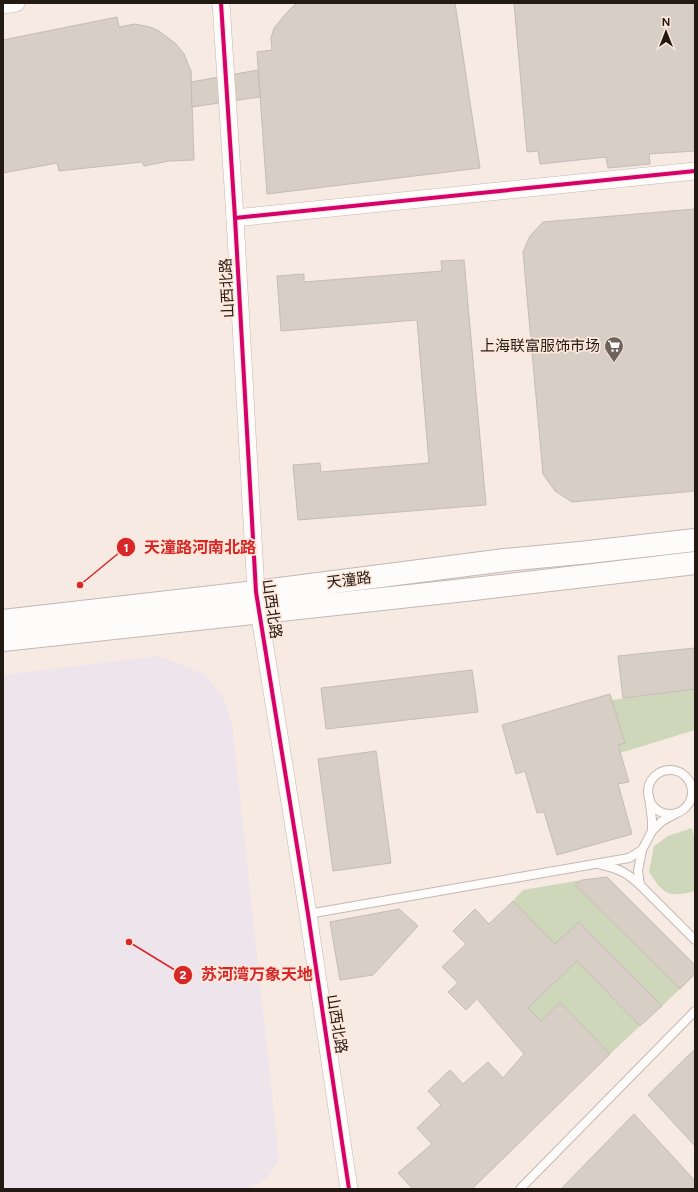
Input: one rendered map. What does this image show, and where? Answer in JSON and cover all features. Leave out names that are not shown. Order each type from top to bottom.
[{"type":"main road","name":"天潼路","points":[[3,640],[258,602],[504,560],[695,540]]},
{"type":"main road","name":"天潼路","points":[[3,620],[79,613],[474,589],[695,563]]},
{"type":"street","points":[[3,5],[16,3]]},
{"type":"street","name":"山西北路","points":[[220,3],[235,218],[258,602],[308,914],[349,1189]]},
{"type":"street","points":[[235,218],[695,171]]},
{"type":"lane","points":[[640,885],[638,871],[642,850],[652,831],[662,821],[683,809],[688,804],[691,797],[692,790],[690,782],[679,772],[673,770],[659,773],[650,783],[648,789],[652,831]]},
{"type":"lane","points":[[649,796],[651,803],[655,808],[669,814],[676,813]]},
{"type":"lane","points":[[308,914],[598,864],[629,858],[642,850]]},
{"type":"lane","points":[[598,864],[617,868],[629,874],[695,940]]},
{"type":"lane","points":[[520,1189],[695,1011]]},
{"type":"shaded area","points":[[158,656],[204,674],[223,697],[232,724],[279,1160],[267,1178],[248,1189],[3,1189],[3,675]]},
{"type":"green space","points":[[695,689],[695,730],[620,753],[618,745],[625,743],[612,700]]},
{"type":"green space","points":[[692,828],[695,840],[695,891],[679,894],[668,893],[659,886],[649,872],[654,846],[668,836]]},
{"type":"green space","points":[[582,880],[575,885],[680,989],[662,1006],[579,922],[555,944],[513,901],[523,890]]},
{"type":"green space","points":[[577,961],[640,1026],[610,1054],[560,1002],[541,1021],[528,1008]]},
{"type":"building","points":[[297,3],[455,3],[480,168],[267,194],[257,52],[272,50],[271,38],[274,28]]},
{"type":"building","points":[[514,3],[695,3],[695,151],[649,154],[650,164],[608,168],[606,157],[540,164],[538,151],[527,152]]},
{"type":"building","points":[[117,17],[119,27],[135,24],[150,27],[159,31],[176,44],[184,54],[191,71],[194,160],[169,161],[144,166],[142,162],[59,171],[57,163],[3,173],[3,40]]},
{"type":"building","points":[[258,70],[260,97],[192,107],[191,82]]},
{"type":"building","name":"上海联富服饰市场","points":[[695,209],[695,491],[572,502],[555,491],[543,474],[523,252],[530,236],[543,222]]},
{"type":"building","points":[[464,260],[486,505],[298,520],[293,465],[320,463],[321,472],[429,463],[417,320],[281,331],[277,276],[304,274],[304,282],[442,271],[441,261]]},
{"type":"building","points":[[695,648],[695,689],[623,698],[618,656]]},
{"type":"building","points":[[472,670],[478,712],[326,729],[321,688]]},
{"type":"building","points":[[610,694],[625,743],[618,745],[629,782],[618,784],[632,834],[557,855],[544,812],[537,813],[525,771],[516,774],[502,725]]},
{"type":"building","points":[[376,751],[391,863],[333,871],[318,759]]},
{"type":"building","points":[[607,877],[695,965],[695,974],[680,989],[575,885],[582,880]]},
{"type":"building","points":[[513,901],[555,944],[579,922],[662,1006],[640,1026],[577,961],[528,1008],[541,1021],[560,1002],[610,1054],[472,1189],[413,1189],[398,1173],[432,1144],[417,1128],[441,1105],[428,1091],[450,1070],[463,1084],[488,1062],[503,1078],[524,1054],[477,999],[466,1010],[448,992],[458,983],[442,967],[466,944],[453,931],[475,909],[489,924]]},
{"type":"building","points":[[399,909],[418,926],[373,975],[340,980],[330,922]]},
{"type":"building","points":[[695,1049],[695,1146],[648,1095]]},
{"type":"building","points":[[634,1114],[695,1181],[695,1189],[561,1189]]},
{"type":"cycle path","points":[[221,3],[235,218],[256,592],[308,914],[349,1189]]},
{"type":"cycle path","points":[[235,218],[695,171]]},
{"type":"place","name":"上海联富服饰市场","points":[[614,363]]},
{"type":"place","name":"天潼路河南北路","points":[[80,585]]},
{"type":"place","name":"苏河湾万象天地","points":[[129,942]]}]
